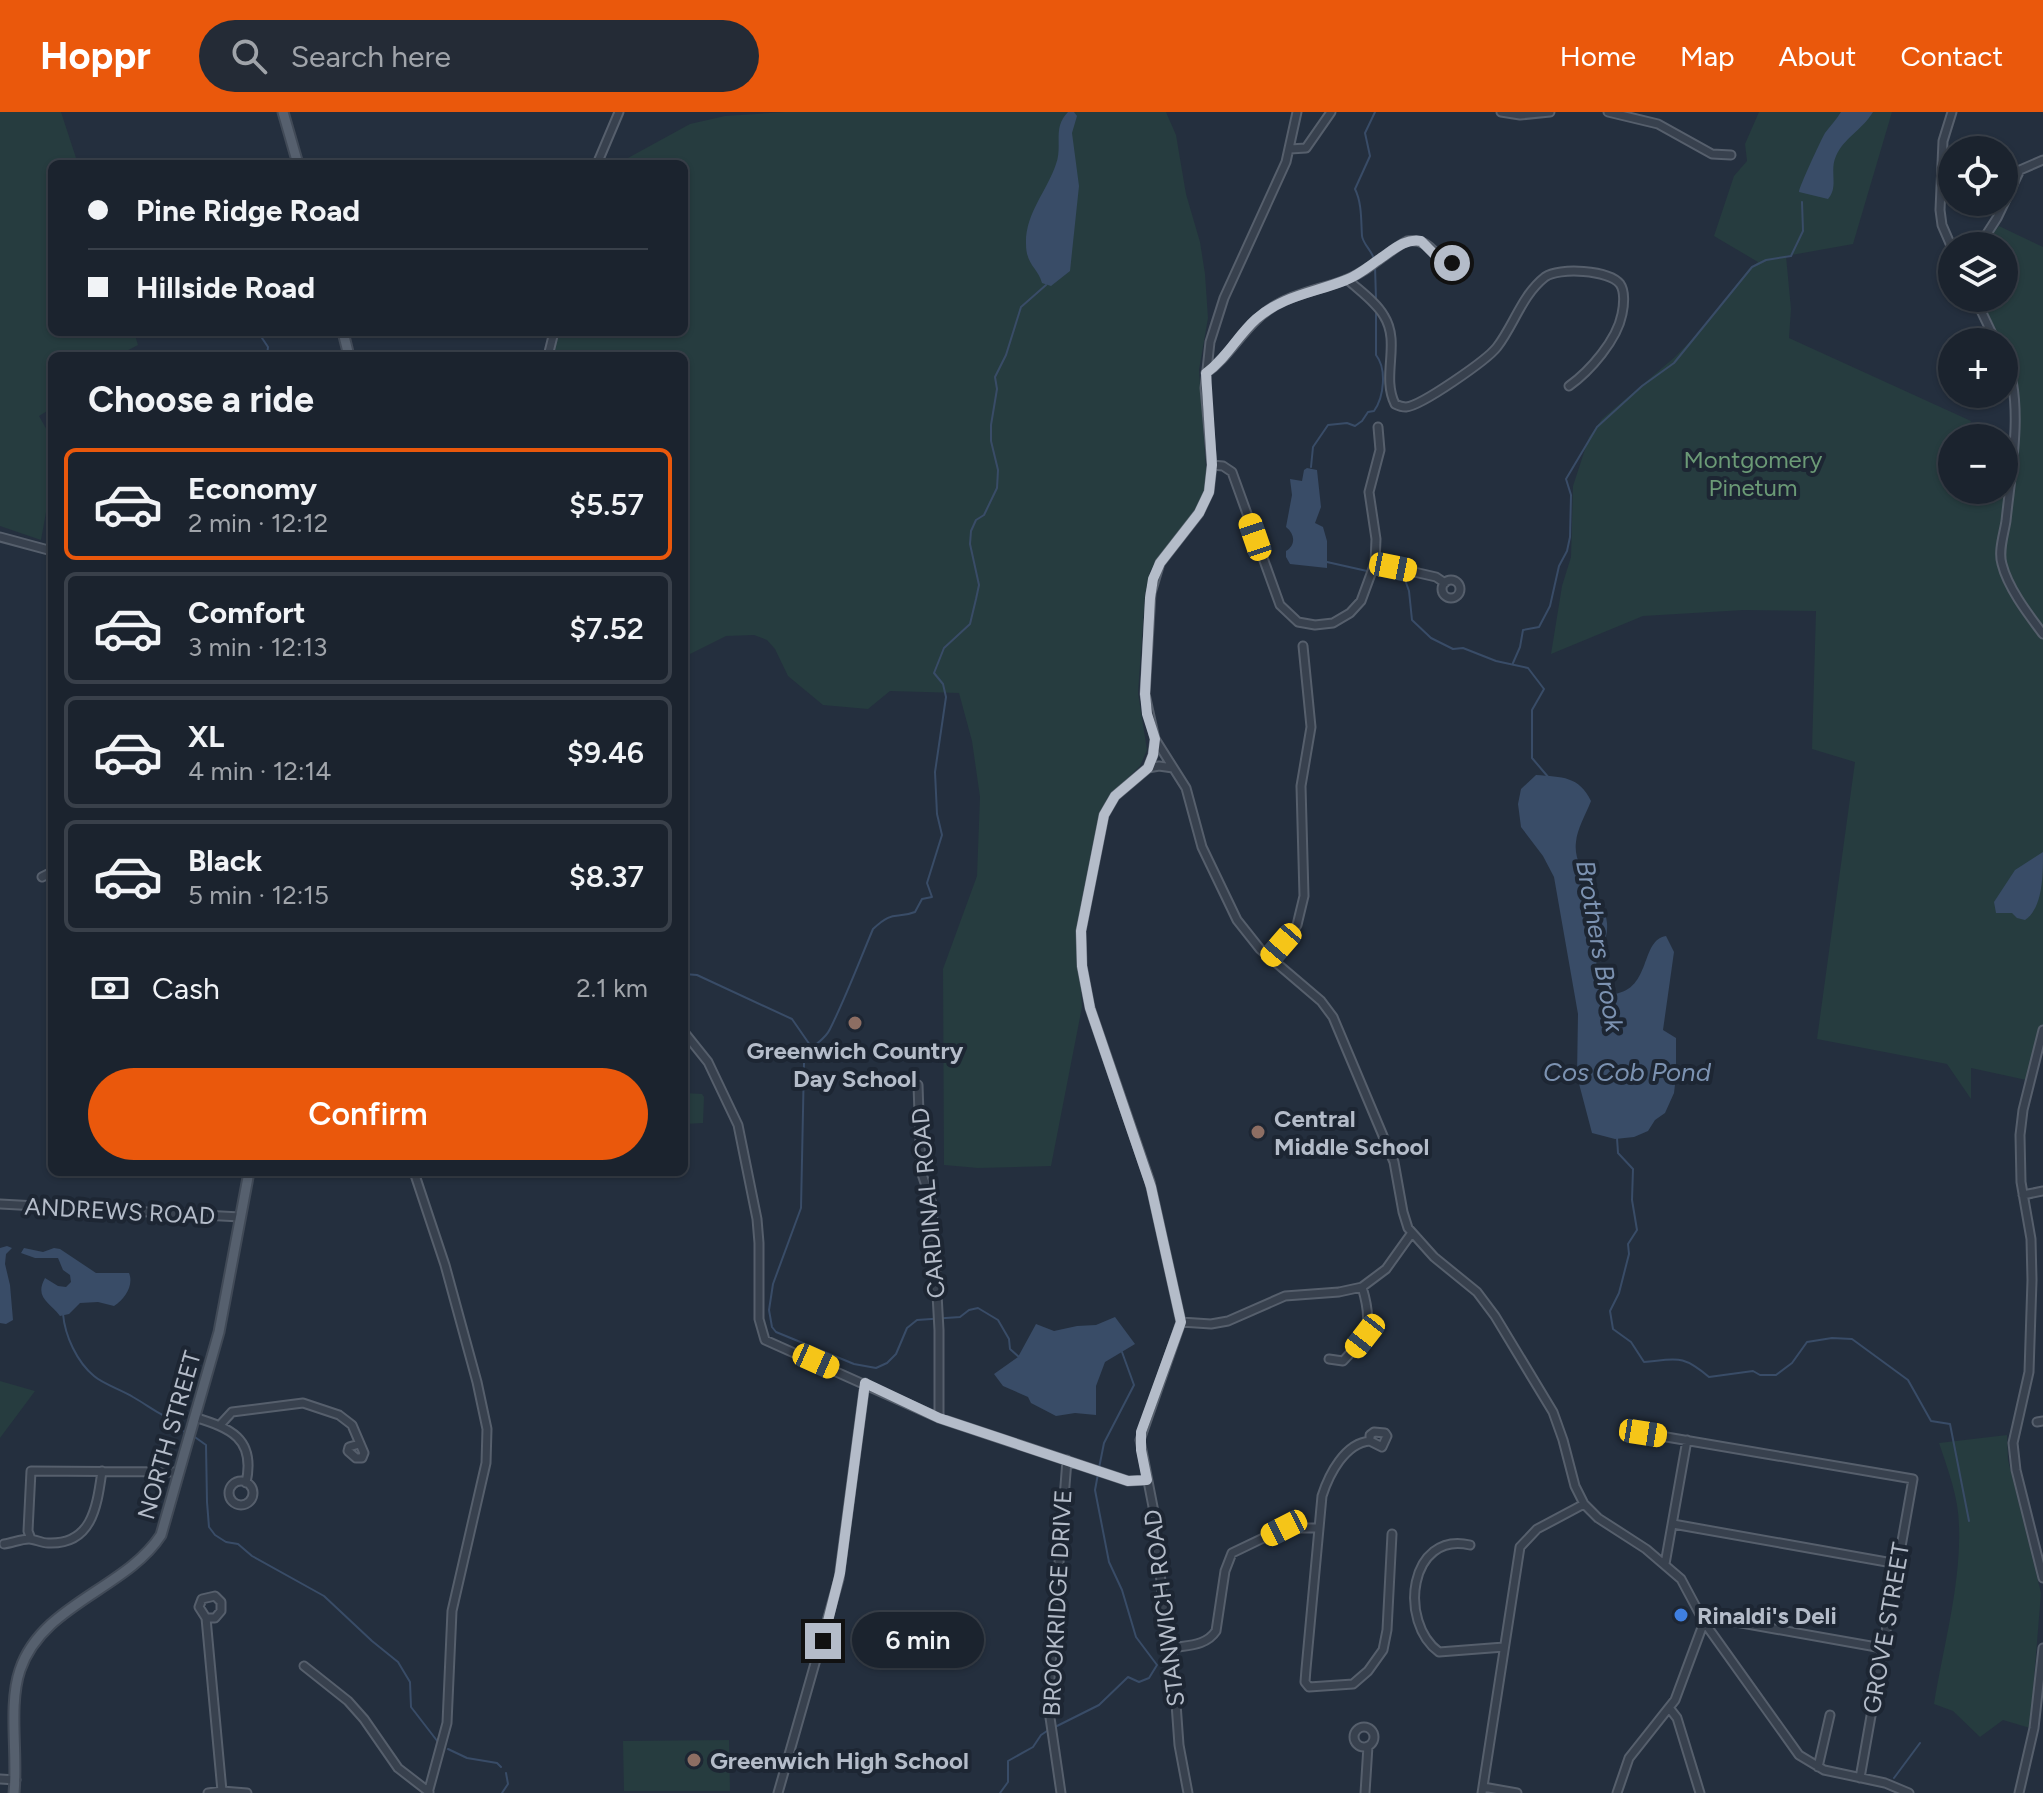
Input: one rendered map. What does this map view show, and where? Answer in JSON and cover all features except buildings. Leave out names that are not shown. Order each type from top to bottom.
[{"type":"main road","points":[[283,112],[297,160]]},
{"type":"main road","name":"NORTH STREET","points":[[14,1793],[17,1690],[20,1670],[27,1655],[56,1621],[84,1597],[146,1557],[161,1535],[219,1332],[248,1176]]},
{"type":"street","points":[[599,160],[619,112]]},
{"type":"street","points":[[1297,112],[1290,149],[1222,305],[1210,342],[1206,373],[1212,465],[1210,486],[1205,502],[1162,560],[1152,584],[1145,694],[1155,739],[1187,790],[1202,847],[1224,898],[1244,931],[1270,959],[1321,1001],[1333,1017],[1394,1162],[1404,1219],[1411,1234],[1477,1292],[1492,1310],[1553,1412],[1575,1486],[1584,1504],[1598,1518],[1665,1564],[1689,1591],[1704,1622],[1790,1746],[1803,1759],[1818,1767],[1892,1785],[1909,1793]]},
{"type":"street","points":[[1290,149],[1306,148],[1331,112]]},
{"type":"street","points":[[1501,112],[1520,115],[1550,112]]},
{"type":"street","points":[[1608,112],[1658,124],[1712,154],[1731,155]]},
{"type":"street","points":[[1945,232],[1940,210],[1943,141],[1952,112]]},
{"type":"street","points":[[1988,232],[2020,170],[2043,160]]},
{"type":"street","points":[[1206,373],[1219,364],[1231,345],[1256,319],[1276,305],[1304,292],[1348,280],[1401,244],[1417,240],[1431,248],[1442,262]]},
{"type":"street","points":[[1348,280],[1384,316],[1391,338],[1390,393],[1395,404],[1404,407],[1433,394],[1494,351],[1531,292],[1550,274],[1564,270],[1614,280],[1619,283],[1623,295],[1618,328],[1594,361],[1569,386]]},
{"type":"street","points":[[2014,408],[2001,557],[2006,575],[2043,634]]},
{"type":"street","points":[[1212,465],[1223,466],[1232,472],[1274,594],[1286,612],[1298,622],[1333,623],[1350,613],[1361,601],[1375,563],[1376,539],[1369,492],[1380,450],[1378,427]]},
{"type":"street","points":[[0,537],[48,550]]},
{"type":"street","points":[[1375,563],[1436,577],[1445,583]]},
{"type":"street","points":[[1270,959],[1297,925],[1304,896],[1301,786],[1311,727],[1303,646]]},
{"type":"street","points":[[1148,768],[1155,739]]},
{"type":"street","points":[[1173,768],[1148,768],[1115,796],[1104,815],[1085,903],[1080,954],[1092,1015],[1151,1187],[1181,1322],[1211,1324],[1228,1321],[1285,1296],[1362,1287],[1386,1269],[1411,1234]]},
{"type":"street","points":[[42,877],[48,874]]},
{"type":"street","points":[[2043,1030],[2039,1059],[2021,1128],[2020,1163],[2032,1249],[2032,1299],[2029,1372],[2015,1428],[2013,1450],[2043,1578]]},
{"type":"street","points":[[688,1037],[708,1062],[738,1125],[757,1219],[759,1319],[765,1340],[939,1418],[1131,1482],[1147,1480]]},
{"type":"street","name":"CARDINAL ROAD","points":[[918,1085],[921,1171],[932,1204],[939,1418]]},
{"type":"street","points":[[304,1666],[348,1701],[398,1768],[428,1793],[447,1723],[452,1611],[486,1463],[487,1429],[445,1265],[415,1176]]},
{"type":"street","points":[[2023,1195],[2043,1191]]},
{"type":"street","name":"ANDREWS ROAD","points":[[0,1204],[240,1217]]},
{"type":"street","points":[[1329,1359],[1343,1361],[1365,1336],[1369,1317],[1362,1287]]},
{"type":"street","points":[[2032,1299],[2043,1297]]},
{"type":"street","name":"STANWICH ROAD","points":[[1181,1322],[1141,1432],[1141,1450],[1155,1517],[1162,1593],[1172,1648],[1179,1745],[1188,1793]]},
{"type":"street","points":[[778,1793],[839,1579],[865,1383]]},
{"type":"street","points":[[220,1425],[232,1412],[303,1403],[339,1415],[352,1425],[359,1444]]},
{"type":"street","points":[[194,1417],[232,1431],[245,1449],[246,1483]]},
{"type":"street","points":[[1643,1433],[1687,1440],[1665,1564]]},
{"type":"street","name":"GROVE STREET","points":[[1687,1440],[1913,1479],[1860,1778]]},
{"type":"street","points":[[1370,1441],[1354,1445],[1329,1476],[1322,1496],[1305,1682],[1309,1687],[1353,1684],[1368,1671],[1383,1650],[1387,1630],[1392,1534]]},
{"type":"street","name":"BROOKRIDGE DRIVE","points":[[1061,1793],[1048,1704],[1067,1460]]},
{"type":"street","points":[[31,1539],[28,1531],[31,1471],[177,1472]]},
{"type":"street","points":[[4,1544],[31,1539],[44,1543],[63,1542],[91,1524],[102,1471]]},
{"type":"street","points":[[1517,1793],[1483,1790],[1520,1547],[1537,1529],[1584,1504]]},
{"type":"street","points":[[1673,1524],[1898,1564]]},
{"type":"street","points":[[1172,1648],[1201,1643],[1216,1631],[1225,1571],[1232,1553],[1284,1528],[1318,1528]]},
{"type":"street","points":[[1470,1545],[1456,1542],[1443,1545],[1422,1566],[1415,1590],[1418,1624],[1428,1645],[1439,1652],[1504,1647]]},
{"type":"street","points":[[206,1618],[222,1791]]},
{"type":"street","points":[[1704,1622],[1719,1619],[1882,1648]]},
{"type":"street","points":[[1617,1793],[1629,1758],[1670,1709],[1704,1622]]},
{"type":"street","points":[[2019,1793],[2034,1728],[2043,1648]]},
{"type":"street","points":[[1670,1709],[1677,1718],[1700,1793]]},
{"type":"street","points":[[1818,1767],[1830,1715]]},
{"type":"street","points":[[1365,1793],[1368,1746]]},
{"type":"street","points":[[0,1779],[16,1780]]},
{"type":"street","points":[[208,1793],[247,1793]]},
{"type":"green space","points":[[0,112],[61,112],[77,160],[48,160],[48,336],[135,336],[138,345],[125,352],[48,352],[48,410],[39,416],[48,432],[48,501],[41,540],[0,526]]},
{"type":"green space","points":[[785,112],[1166,112],[1176,135],[1205,274],[1208,318],[1199,370],[1207,482],[1203,500],[1150,571],[1145,595],[1138,693],[1147,750],[1140,766],[1107,798],[1092,847],[1077,926],[1082,1007],[1051,1166],[978,1168],[944,1165],[943,969],[977,876],[980,797],[972,741],[959,693],[890,691],[868,709],[823,705],[788,676],[767,640],[754,635],[726,636],[688,655],[688,352],[551,352],[556,336],[688,336],[688,160],[624,160],[690,124],[725,116]]},
{"type":"green space","name":"Montgomery Pinetum","points":[[1759,112],[1892,112],[1853,244],[1786,256],[1791,309],[1789,338],[1971,421],[1970,424],[1938,424],[1938,504],[2018,504],[2018,328],[1995,328],[1987,312],[2018,312],[2018,235],[2043,247],[2043,1029],[2031,1081],[1971,1068],[1971,1099],[1947,1064],[1817,1039],[1855,762],[1812,749],[1816,611],[1744,610],[1643,616],[1551,654],[1562,586],[1571,557],[1573,486],[1589,437],[1602,419],[1675,357],[1758,262],[1714,236],[1734,176],[1747,161],[1745,144]]},
{"type":"green space","name":"Montgomery Pinetum","points":[[1999,226],[2012,232],[1994,232]]},
{"type":"green space","points":[[688,1093],[702,1094],[704,1097],[703,1123],[688,1124]]},
{"type":"green space","points":[[0,1381],[35,1391],[0,1438]]},
{"type":"green space","points":[[2007,1435],[2008,1460],[2041,1593],[2030,1728],[2003,1720],[1980,1737],[1953,1711],[1934,1704],[1959,1549],[1957,1505],[1939,1443]]},
{"type":"green space","points":[[729,1740],[730,1791],[624,1791],[623,1741]]},
{"type":"water","points":[[1068,112],[1074,112],[1077,116],[1072,133],[1079,186],[1070,271],[1051,286],[1042,283],[1030,262],[1027,233],[1056,164],[1060,124]]},
{"type":"water","points":[[1841,112],[1873,112],[1836,156],[1833,189],[1828,199],[1799,192],[1825,133]]},
{"type":"water","points":[[1307,468],[1317,470],[1321,507],[1315,523],[1323,527],[1327,541],[1327,568],[1290,564],[1286,557],[1293,539],[1286,527],[1292,495],[1290,479],[1302,481]]},
{"type":"water","name":"Cos Cob Pond","points":[[1536,775],[1569,779],[1581,787],[1591,801],[1578,832],[1576,853],[1601,903],[1607,923],[1596,964],[1599,982],[1614,994],[1626,990],[1640,975],[1658,939],[1666,936],[1674,952],[1663,1030],[1676,1038],[1674,1093],[1665,1113],[1655,1120],[1648,1131],[1634,1137],[1615,1139],[1592,1133],[1577,1076],[1578,1014],[1554,877],[1521,827],[1518,804],[1521,789]]},
{"type":"water","points":[[2043,852],[2041,890],[2031,915],[2025,920],[2012,913],[1996,913],[1994,902],[2015,870]]},
{"type":"water","points":[[0,1248],[12,1248],[6,1254],[5,1264],[13,1320],[6,1324],[0,1323]]},
{"type":"water","points":[[24,1248],[43,1252],[60,1249],[96,1273],[129,1273],[129,1287],[122,1300],[114,1306],[98,1302],[80,1303],[69,1314],[60,1316],[42,1295],[42,1285],[45,1278],[66,1287],[71,1282],[70,1275],[63,1270],[58,1258],[35,1258],[21,1253]]},
{"type":"water","points":[[1115,1317],[1135,1344],[1105,1362],[1096,1386],[1096,1415],[1075,1413],[1056,1416],[1031,1403],[1028,1397],[1003,1386],[994,1374],[1018,1357],[1036,1324],[1054,1331],[1096,1325]]},
{"type":"waterway","points":[[1374,259],[1363,239],[1355,189],[1370,156],[1365,133],[1375,112]]},
{"type":"waterway","name":"Brothers Brook","points":[[1513,663],[1523,630],[1539,627],[1550,606],[1559,566],[1570,537],[1571,495],[1566,479],[1597,427],[1642,386],[1674,363],[1752,267],[1766,260],[1791,256],[1803,231],[1802,202]]},
{"type":"waterway","points":[[1375,266],[1376,299]]},
{"type":"waterway","points":[[1019,1357],[1010,1349],[1009,1339],[998,1320],[978,1308],[960,1317],[917,1320],[907,1328],[896,1354],[876,1368],[854,1364],[776,1332],[769,1310],[773,1284],[801,1208],[806,1056],[830,1029],[873,929],[890,917],[915,912],[922,899],[932,897],[927,883],[942,835],[937,814],[935,772],[946,697],[943,684],[934,673],[944,648],[970,624],[979,585],[970,544],[976,520],[984,515],[997,488],[998,470],[991,441],[997,389],[995,377],[1006,355],[1021,307],[1046,285]]},
{"type":"waterway","points":[[1311,467],[1313,447],[1328,425],[1347,423],[1355,426],[1377,405],[1383,375],[1376,355],[1376,310]]},
{"type":"waterway","points":[[261,336],[268,347],[267,352]]},
{"type":"waterway","points":[[1327,562],[1367,571]]},
{"type":"waterway","points":[[1374,572],[1404,577],[1412,620],[1431,638],[1453,649],[1463,648],[1496,661],[1528,668],[1544,689],[1532,710],[1532,758],[1549,778]]},
{"type":"waterway","points":[[688,974],[697,975],[792,1019],[810,1045]]},
{"type":"waterway","name":"Brothers Brook","points":[[1617,1138],[1618,1153],[1633,1169],[1632,1200],[1637,1230],[1628,1244],[1629,1254],[1619,1293],[1610,1311],[1613,1329],[1631,1342],[1644,1362],[1685,1361],[1709,1377],[1753,1371],[1760,1375],[1776,1375],[1792,1363],[1807,1342],[1852,1339],[1908,1380],[1931,1421],[1950,1424],[1969,1521]]},
{"type":"waterway","points":[[63,1314],[73,1348],[94,1376],[178,1422],[180,1430],[186,1432]]},
{"type":"waterway","points":[[1099,1468],[1104,1443],[1134,1385],[1122,1352]]},
{"type":"waterway","points":[[192,1435],[206,1445],[209,1527],[215,1535],[226,1542],[238,1544],[252,1556],[324,1596],[398,1662],[410,1682],[411,1707],[438,1742]]},
{"type":"waterway","points":[[1053,1728],[1099,1705],[1128,1677],[1139,1682],[1149,1678],[1157,1665],[1136,1637],[1122,1590],[1109,1562],[1095,1490],[1098,1474]]},
{"type":"waterway","points":[[1000,1793],[1008,1782],[1008,1761],[1033,1747],[1047,1731]]},
{"type":"waterway","name":"Brothers Brook","points":[[1894,1778],[1920,1743]]},
{"type":"waterway","points":[[448,1749],[467,1758],[497,1763],[501,1767]]},
{"type":"waterway","points":[[502,1793],[508,1784],[506,1773]]},
{"type":"place","name":"Greenwich Country Day School","points":[[855,1023]]},
{"type":"place","name":"Central Middle School","points":[[1258,1132]]},
{"type":"place","name":"Rinaldi's Deli","points":[[1681,1615]]},
{"type":"place","name":"Greenwich High School","points":[[694,1760]]},
{"type":"route","points":[[823,1641],[840,1573],[865,1383],[939,1418],[1131,1482],[1147,1480],[1141,1432],[1181,1322],[1151,1187],[1090,1008],[1080,947],[1081,924],[1104,815],[1115,796],[1148,768],[1154,751],[1155,739],[1145,701],[1153,579],[1165,556],[1199,513],[1209,492],[1212,465],[1205,399],[1206,373],[1219,364],[1231,345],[1256,319],[1276,305],[1304,292],[1348,280],[1407,241],[1421,241],[1442,262],[1452,263]]}]
